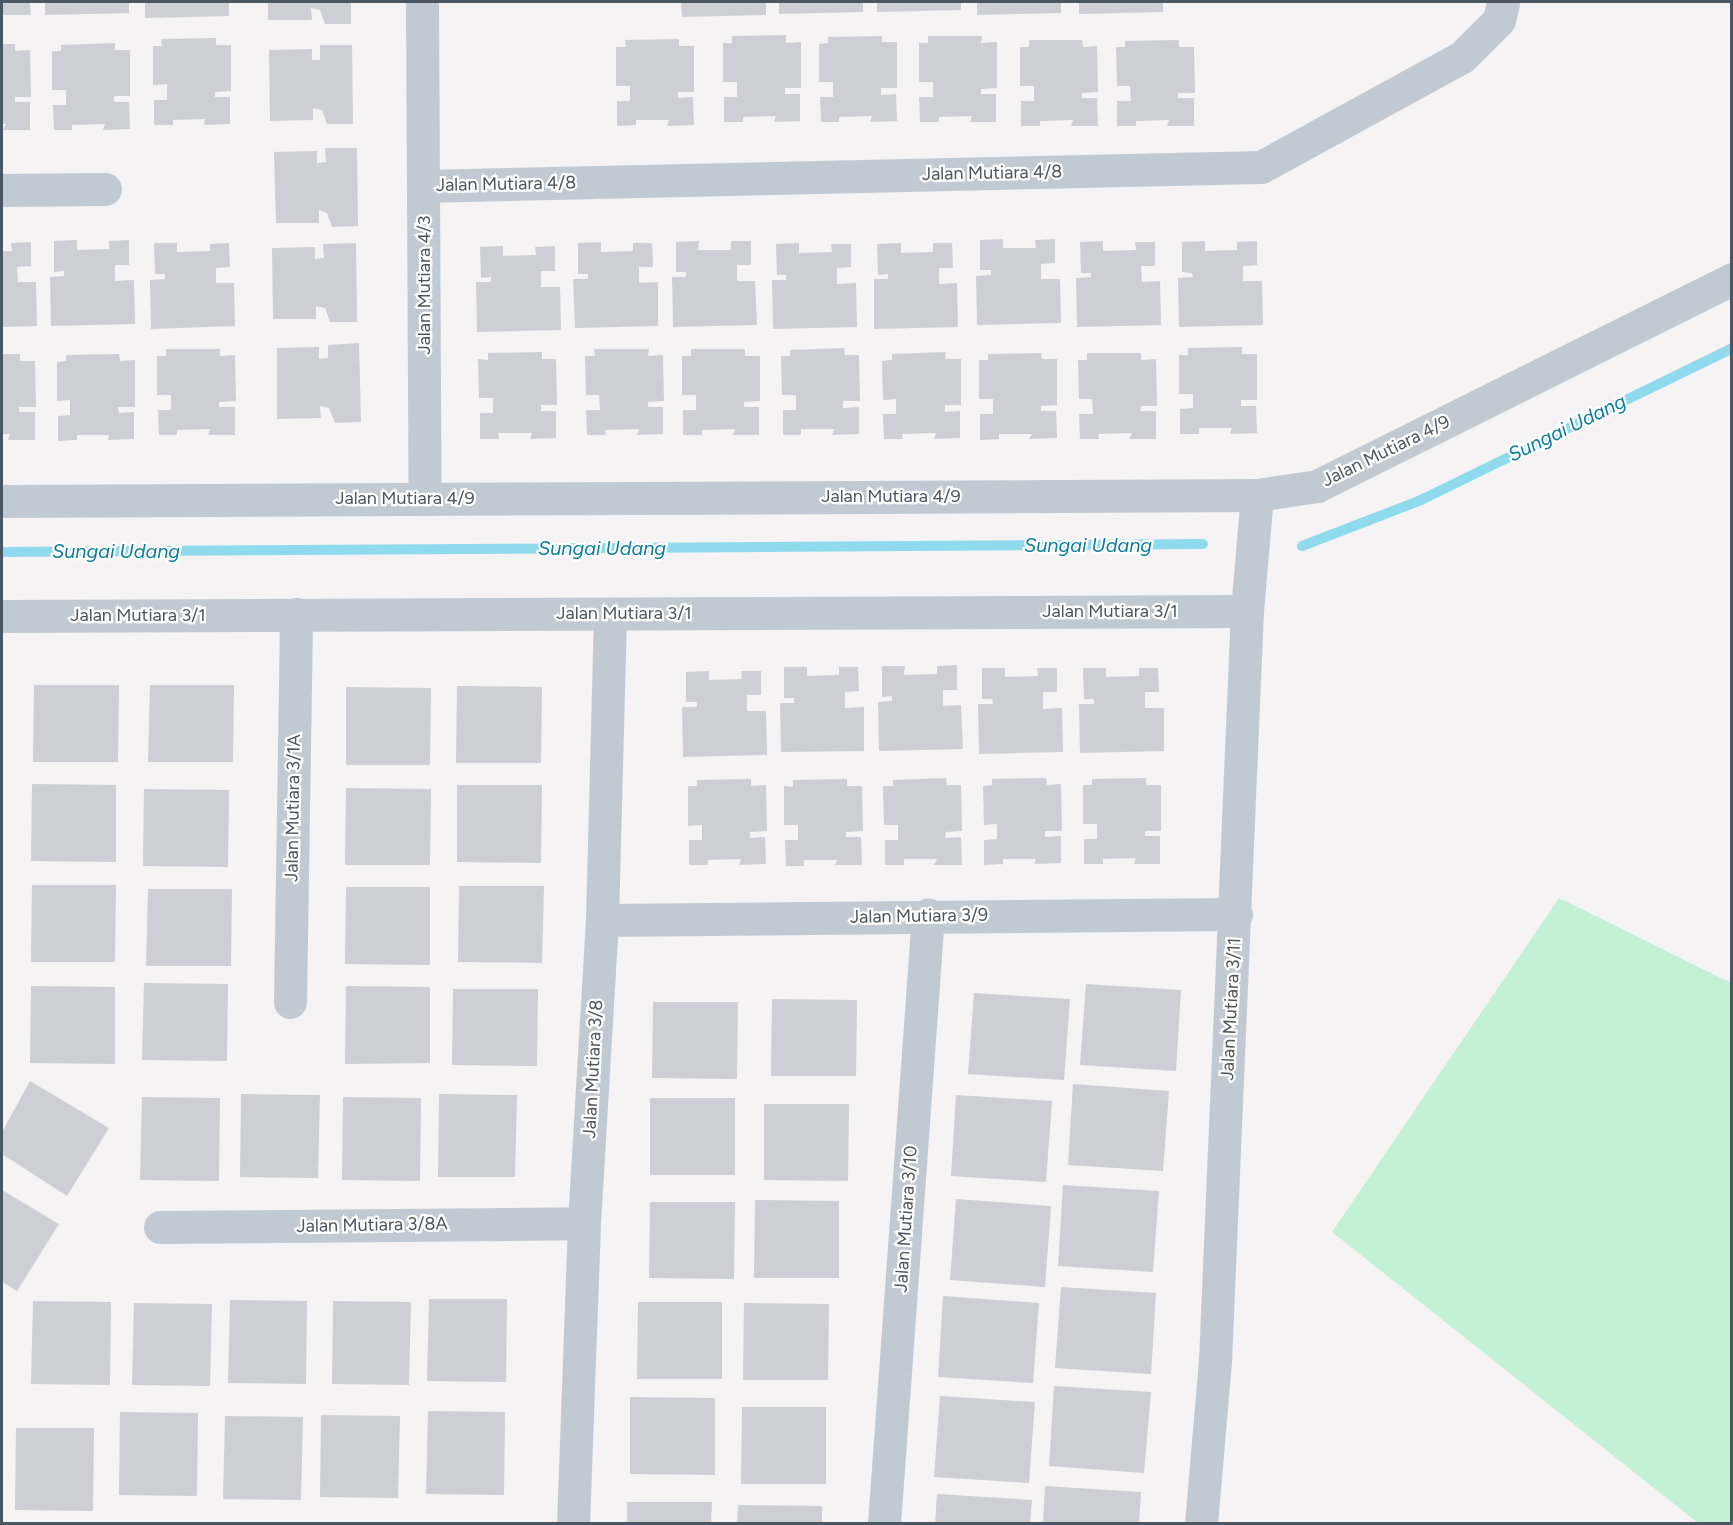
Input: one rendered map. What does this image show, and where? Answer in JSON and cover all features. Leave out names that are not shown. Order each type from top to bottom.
[{"type":"street","name":"Jalan Mutiara 4/3","points":[[422,2],[425,497]]},
{"type":"street","name":"Jalan Mutiara 4/8","points":[[423,186],[1261,166],[1462,57],[1499,20],[1503,2]]},
{"type":"street","points":[[2,190],[105,189]]},
{"type":"street","name":"Jalan Mutiara 4/9","points":[[2,501],[425,497],[1257,495],[1317,486],[1731,279]]},
{"type":"street","name":"Jalan Mutiara 3/11","points":[[1201,1524],[1215,1361],[1236,914],[1247,611],[1257,495]]},
{"type":"street","name":"Jalan Mutiara 3/1","points":[[2,616],[1247,611]]},
{"type":"street","name":"Jalan Mutiara 3/1A","points":[[290,1002],[296,614]]},
{"type":"street","name":"Jalan Mutiara 3/8","points":[[573,1524],[584,1223],[602,920],[610,614]]},
{"type":"street","name":"Jalan Mutiara 3/9","points":[[602,920],[928,915],[1236,914]]},
{"type":"street","name":"Jalan Mutiara 3/10","points":[[884,1524],[928,915]]},
{"type":"street","name":"Jalan Mutiara 3/8A","points":[[160,1227],[584,1223]]},
{"type":"green space","points":[[1559,898],[1731,983],[1731,1523],[1698,1523],[1332,1232]]},
{"type":"building","points":[[2,2],[30,2],[31,15],[2,15]]},
{"type":"building","points":[[45,2],[129,2],[129,13],[45,15]]},
{"type":"building","points":[[145,2],[229,2],[229,16],[145,18]]},
{"type":"building","points":[[268,2],[351,2],[351,24],[325,24],[320,10],[311,8],[312,20],[268,20]]},
{"type":"building","points":[[681,2],[766,2],[766,15],[682,17]]},
{"type":"building","points":[[779,2],[863,2],[863,12],[779,14]]},
{"type":"building","points":[[877,2],[961,2],[961,10],[877,12]]},
{"type":"building","points":[[977,2],[1061,2],[1061,13],[977,15]]},
{"type":"building","points":[[1079,2],[1163,2],[1163,12],[1079,14]]},
{"type":"building","points":[[786,35],[786,43],[801,42],[801,88],[785,88],[785,94],[800,94],[800,121],[774,122],[776,116],[743,117],[743,122],[724,122],[724,97],[737,97],[737,82],[723,82],[723,43],[732,43],[732,36]]},
{"type":"building","points":[[882,36],[882,42],[897,42],[897,88],[881,88],[881,95],[896,94],[897,121],[870,122],[872,116],[839,117],[839,122],[821,122],[820,97],[833,97],[833,82],[819,82],[819,44],[828,43],[828,37]]},
{"type":"building","points":[[928,36],[982,36],[981,43],[997,42],[997,88],[981,89],[981,94],[996,94],[996,122],[970,122],[972,116],[939,117],[939,122],[920,122],[919,97],[933,97],[933,82],[919,82],[919,43],[928,43]]},
{"type":"building","points":[[216,38],[216,45],[231,45],[231,91],[215,92],[215,97],[230,97],[230,124],[204,125],[205,119],[173,120],[173,125],[154,125],[154,100],[167,100],[167,84],[153,85],[153,46],[162,46],[161,39]]},
{"type":"building","points":[[679,39],[679,46],[694,46],[694,92],[678,92],[678,98],[693,97],[694,125],[667,126],[669,120],[636,120],[636,125],[617,126],[617,101],[630,101],[630,86],[616,86],[616,47],[626,47],[625,40]]},
{"type":"building","points":[[1029,40],[1082,40],[1083,47],[1097,46],[1098,92],[1082,93],[1082,98],[1097,98],[1098,126],[1071,126],[1073,120],[1040,121],[1040,126],[1021,126],[1021,101],[1034,101],[1034,86],[1020,86],[1020,47],[1029,47]]},
{"type":"building","points":[[1179,40],[1179,47],[1194,47],[1195,93],[1178,93],[1178,98],[1194,98],[1194,126],[1167,126],[1169,120],[1136,121],[1136,126],[1117,126],[1117,101],[1131,101],[1130,86],[1117,86],[1116,47],[1125,47],[1125,41]]},
{"type":"building","points":[[115,43],[115,50],[130,50],[130,96],[114,96],[114,102],[129,102],[130,129],[103,130],[105,124],[72,125],[72,130],[54,130],[53,105],[66,105],[66,90],[52,90],[52,51],[61,51],[61,45]]},
{"type":"building","points":[[2,44],[15,44],[15,51],[30,50],[31,97],[15,97],[15,102],[30,102],[30,130],[3,130],[6,124],[2,124]]},
{"type":"building","points":[[320,45],[352,45],[353,124],[327,124],[322,110],[313,108],[313,120],[270,121],[269,50],[312,49],[312,60],[320,60]]},
{"type":"building","points":[[325,148],[357,148],[358,226],[332,227],[327,213],[319,210],[319,223],[276,223],[274,152],[317,151],[317,163],[326,162]]},
{"type":"building","points":[[1003,239],[1003,248],[1036,248],[1035,240],[1055,239],[1055,263],[1041,264],[1041,279],[1060,279],[1061,323],[977,325],[976,276],[991,275],[991,270],[980,270],[980,240]]},
{"type":"building","points":[[77,240],[77,250],[109,249],[109,241],[129,240],[129,265],[115,265],[115,281],[134,280],[135,324],[51,326],[50,277],[64,276],[64,271],[54,272],[54,241]]},
{"type":"building","points":[[699,241],[698,250],[731,250],[731,241],[751,241],[751,265],[737,265],[737,281],[755,281],[757,325],[673,327],[672,277],[686,277],[686,272],[676,272],[676,242]]},
{"type":"building","points":[[1103,241],[1103,251],[1136,250],[1135,242],[1155,242],[1155,266],[1141,266],[1142,282],[1160,281],[1161,325],[1077,327],[1076,278],[1091,277],[1091,273],[1081,273],[1080,242]]},
{"type":"building","points":[[1205,241],[1205,251],[1237,250],[1237,242],[1257,241],[1257,265],[1243,266],[1243,281],[1262,281],[1263,325],[1179,327],[1178,278],[1193,277],[1192,273],[1182,272],[1182,242]]},
{"type":"building","points":[[31,242],[31,266],[17,267],[18,282],[36,282],[37,326],[2,327],[2,251],[12,251],[11,243]]},
{"type":"building","points":[[601,242],[601,252],[633,251],[633,243],[652,243],[653,267],[639,267],[639,283],[658,282],[658,326],[575,328],[573,279],[588,279],[588,274],[578,274],[578,243]]},
{"type":"building","points":[[154,243],[177,243],[177,252],[210,251],[210,244],[229,243],[230,267],[216,268],[216,283],[234,283],[235,326],[151,329],[150,280],[165,279],[165,274],[155,274]]},
{"type":"building","points":[[356,243],[357,322],[330,322],[325,308],[316,306],[316,319],[273,319],[272,248],[315,247],[315,259],[324,258],[323,244]]},
{"type":"building","points":[[799,243],[799,253],[832,252],[831,244],[851,244],[851,267],[837,268],[837,284],[856,283],[857,327],[773,329],[772,280],[786,280],[786,275],[777,275],[776,244]]},
{"type":"building","points":[[901,243],[901,253],[933,252],[933,243],[952,243],[953,268],[939,268],[939,284],[957,283],[958,327],[874,329],[874,279],[888,279],[888,274],[878,275],[877,244]]},
{"type":"building","points":[[503,246],[503,256],[536,255],[535,247],[555,246],[555,271],[541,271],[541,287],[560,287],[561,330],[477,332],[476,282],[491,282],[491,277],[481,278],[480,247]]},
{"type":"building","points":[[359,343],[361,422],[335,423],[329,408],[320,406],[321,418],[277,419],[277,348],[319,347],[319,359],[328,358],[328,345]]},
{"type":"building","points":[[1242,347],[1242,354],[1257,354],[1257,400],[1241,400],[1241,406],[1256,406],[1257,433],[1230,434],[1232,428],[1199,428],[1199,434],[1180,434],[1180,409],[1193,408],[1193,394],[1179,394],[1179,355],[1188,355],[1188,348]]},
{"type":"building","points":[[844,348],[845,355],[859,355],[860,401],[843,401],[843,408],[859,407],[859,434],[832,435],[834,429],[801,429],[801,435],[783,435],[783,410],[796,410],[796,395],[782,395],[781,356],[790,356],[790,350]]},
{"type":"building","points":[[166,349],[220,349],[220,356],[235,355],[236,401],[219,402],[219,407],[235,407],[235,435],[208,435],[210,429],[177,430],[177,435],[159,435],[158,410],[171,410],[171,395],[157,395],[157,356],[166,356]]},
{"type":"building","points":[[594,349],[649,349],[648,356],[663,355],[664,401],[648,402],[648,407],[663,407],[663,434],[637,435],[639,429],[605,430],[606,435],[587,435],[586,410],[600,410],[599,395],[586,395],[585,356],[595,356]]},
{"type":"building","points":[[691,349],[745,349],[745,356],[760,356],[760,401],[744,402],[744,407],[759,407],[759,435],[733,435],[735,429],[702,430],[702,435],[683,435],[683,410],[696,410],[696,395],[682,395],[682,356],[691,356]]},
{"type":"building","points":[[542,352],[542,359],[556,359],[557,405],[541,405],[541,411],[556,411],[556,438],[530,439],[532,433],[498,433],[499,439],[480,439],[480,413],[493,413],[493,398],[479,398],[478,359],[488,360],[488,353]]},
{"type":"building","points":[[946,352],[945,359],[961,359],[961,405],[945,405],[945,412],[960,411],[960,438],[934,439],[936,433],[902,434],[903,439],[884,439],[883,414],[896,414],[896,399],[883,400],[882,361],[892,360],[892,354]]},
{"type":"building","points":[[1041,353],[1042,359],[1057,359],[1057,405],[1041,406],[1041,411],[1056,411],[1057,438],[1029,439],[1032,434],[999,434],[999,439],[980,440],[980,414],[993,414],[993,399],[979,399],[979,360],[988,360],[988,354]]},
{"type":"building","points":[[1087,353],[1141,353],[1141,360],[1156,359],[1157,406],[1141,406],[1140,411],[1156,411],[1156,439],[1129,439],[1132,433],[1098,434],[1099,439],[1080,439],[1079,414],[1093,414],[1092,399],[1079,399],[1078,360],[1087,360]]},
{"type":"building","points":[[2,354],[20,354],[20,361],[35,361],[36,407],[19,407],[19,412],[35,412],[35,440],[8,440],[10,434],[2,434]]},
{"type":"building","points":[[119,354],[120,361],[135,360],[135,407],[118,407],[119,413],[134,412],[134,439],[108,440],[109,435],[77,435],[77,440],[58,441],[58,416],[70,415],[70,400],[57,401],[57,362],[66,361],[66,355]]},
{"type":"building","points":[[957,665],[957,690],[943,690],[943,706],[961,705],[963,749],[879,751],[878,702],[892,701],[892,696],[882,697],[882,666],[905,666],[904,675],[937,674],[937,666]]},
{"type":"building","points":[[784,667],[807,667],[807,676],[839,675],[839,667],[858,667],[859,691],[845,692],[845,708],[864,707],[864,751],[781,752],[780,703],[794,703],[794,698],[784,698]]},
{"type":"building","points":[[982,668],[1005,668],[1005,677],[1038,676],[1037,668],[1057,668],[1057,692],[1043,692],[1043,709],[1062,708],[1063,752],[979,754],[978,704],[993,704],[992,699],[982,699]]},
{"type":"building","points":[[1083,668],[1106,668],[1106,677],[1139,676],[1139,668],[1158,668],[1159,692],[1145,692],[1145,708],[1164,708],[1164,751],[1080,753],[1079,704],[1094,704],[1094,699],[1084,699]]},
{"type":"building","points":[[709,671],[709,680],[742,679],[741,671],[761,671],[761,695],[747,695],[747,711],[766,711],[767,755],[683,757],[682,707],[697,707],[697,702],[686,702],[686,672]]},
{"type":"building","points":[[34,685],[119,685],[118,762],[33,762]]},
{"type":"building","points":[[150,685],[234,685],[233,762],[148,762]]},
{"type":"building","points":[[457,686],[542,687],[541,763],[456,763]]},
{"type":"building","points":[[346,687],[431,688],[430,765],[346,765]]},
{"type":"building","points":[[946,778],[947,785],[961,785],[962,831],[946,832],[945,838],[961,837],[962,865],[934,865],[937,859],[904,859],[904,865],[885,865],[885,840],[898,840],[898,825],[884,825],[883,786],[893,786],[893,780]]},
{"type":"building","points":[[1046,778],[1047,785],[1061,784],[1062,831],[1045,831],[1045,837],[1061,836],[1061,863],[1034,864],[1036,859],[1003,859],[1003,864],[984,865],[984,840],[997,839],[997,824],[984,825],[983,786],[992,785],[992,779]]},
{"type":"building","points":[[1146,778],[1146,785],[1161,785],[1161,831],[1145,831],[1145,836],[1160,836],[1160,864],[1134,864],[1136,858],[1103,859],[1103,864],[1084,864],[1084,839],[1097,839],[1097,824],[1083,824],[1083,785],[1092,785],[1092,779]]},
{"type":"building","points":[[751,779],[751,786],[766,785],[767,831],[750,832],[750,838],[765,837],[766,864],[739,865],[741,859],[708,860],[708,865],[689,865],[689,840],[702,840],[702,825],[688,826],[688,786],[697,786],[697,780]]},
{"type":"building","points":[[847,779],[847,786],[862,786],[863,831],[846,832],[846,837],[861,837],[862,865],[835,865],[837,860],[804,860],[804,866],[786,866],[785,840],[798,840],[798,825],[784,825],[784,786],[793,787],[793,780]]},
{"type":"building","points":[[32,784],[116,785],[116,862],[31,861]]},
{"type":"building","points":[[457,785],[542,785],[541,863],[457,862]]},
{"type":"building","points":[[346,788],[431,789],[430,865],[345,865]]},
{"type":"building","points":[[144,789],[229,790],[228,867],[143,866]]},
{"type":"building","points":[[32,885],[116,885],[115,962],[31,962]]},
{"type":"building","points":[[459,886],[544,886],[542,963],[458,962]]},
{"type":"building","points":[[346,887],[430,887],[430,965],[345,964]]},
{"type":"building","points":[[148,889],[232,889],[231,966],[146,966]]},
{"type":"building","points":[[144,983],[228,984],[227,1061],[142,1060]]},
{"type":"building","points":[[1086,984],[1181,990],[1176,1071],[1080,1065]]},
{"type":"building","points":[[31,986],[115,987],[115,1064],[30,1063]]},
{"type":"building","points":[[346,986],[430,987],[430,1063],[345,1064]]},
{"type":"building","points":[[453,989],[538,989],[537,1066],[452,1065]]},
{"type":"building","points":[[974,993],[1070,999],[1064,1080],[968,1074]]},
{"type":"building","points":[[772,999],[857,1000],[856,1076],[771,1076]]},
{"type":"building","points":[[653,1002],[738,1002],[737,1079],[652,1078]]},
{"type":"building","points":[[30,1081],[109,1128],[67,1196],[2,1154],[2,1132]]},
{"type":"building","points":[[1073,1084],[1169,1091],[1163,1171],[1068,1165]]},
{"type":"building","points":[[241,1094],[320,1095],[318,1178],[240,1177]]},
{"type":"building","points":[[439,1094],[517,1095],[515,1177],[438,1177]]},
{"type":"building","points":[[956,1095],[1052,1101],[1046,1182],[951,1176]]},
{"type":"building","points":[[142,1097],[220,1098],[219,1181],[140,1180]]},
{"type":"building","points":[[343,1097],[421,1098],[420,1181],[342,1180]]},
{"type":"building","points":[[650,1098],[735,1098],[735,1175],[650,1175]]},
{"type":"building","points":[[764,1104],[849,1104],[848,1181],[764,1180]]},
{"type":"building","points":[[1063,1185],[1159,1191],[1153,1272],[1058,1266]]},
{"type":"building","points":[[2,1190],[59,1224],[17,1291],[2,1282]]},
{"type":"building","points":[[956,1199],[1051,1206],[1045,1287],[950,1280]]},
{"type":"building","points":[[755,1200],[839,1201],[839,1278],[754,1278]]},
{"type":"building","points":[[650,1202],[735,1202],[734,1279],[649,1278]]},
{"type":"building","points":[[1061,1287],[1156,1293],[1151,1374],[1055,1368]]},
{"type":"building","points":[[943,1296],[1039,1303],[1033,1383],[938,1377]]},
{"type":"building","points":[[429,1299],[507,1299],[506,1382],[427,1381]]},
{"type":"building","points":[[230,1300],[307,1301],[306,1384],[228,1383]]},
{"type":"building","points":[[33,1301],[111,1302],[110,1385],[31,1384]]},
{"type":"building","points":[[333,1301],[411,1302],[409,1385],[332,1384]]},
{"type":"building","points":[[638,1302],[722,1302],[722,1379],[637,1379]]},
{"type":"building","points":[[134,1303],[212,1304],[210,1386],[132,1385]]},
{"type":"building","points":[[744,1303],[829,1304],[828,1380],[743,1380]]},
{"type":"building","points":[[1054,1386],[1151,1392],[1144,1473],[1049,1466]]},
{"type":"building","points":[[940,1396],[1035,1402],[1029,1483],[934,1477]]},
{"type":"building","points":[[630,1397],[715,1398],[715,1475],[630,1474]]},
{"type":"building","points":[[742,1407],[826,1407],[826,1484],[741,1484]]},
{"type":"building","points":[[428,1411],[505,1412],[504,1495],[426,1494]]},
{"type":"building","points":[[120,1412],[198,1413],[197,1496],[119,1495]]},
{"type":"building","points":[[321,1415],[400,1416],[398,1498],[320,1497]]},
{"type":"building","points":[[225,1416],[303,1417],[301,1500],[223,1499]]},
{"type":"building","points":[[16,1428],[94,1428],[93,1511],[15,1510]]},
{"type":"building","points":[[1045,1486],[1141,1492],[1139,1524],[1043,1524]]},
{"type":"building","points":[[937,1494],[1032,1500],[1030,1524],[935,1524]]},
{"type":"building","points":[[627,1502],[712,1502],[711,1524],[627,1524]]},
{"type":"building","points":[[738,1505],[822,1506],[822,1524],[737,1524]]},
{"type":"waterway","name":"Sungai Udang","points":[[1302,546],[1421,500],[1732,348]]},
{"type":"waterway","name":"Sungai Udang","points":[[2,552],[1203,544]]}]
